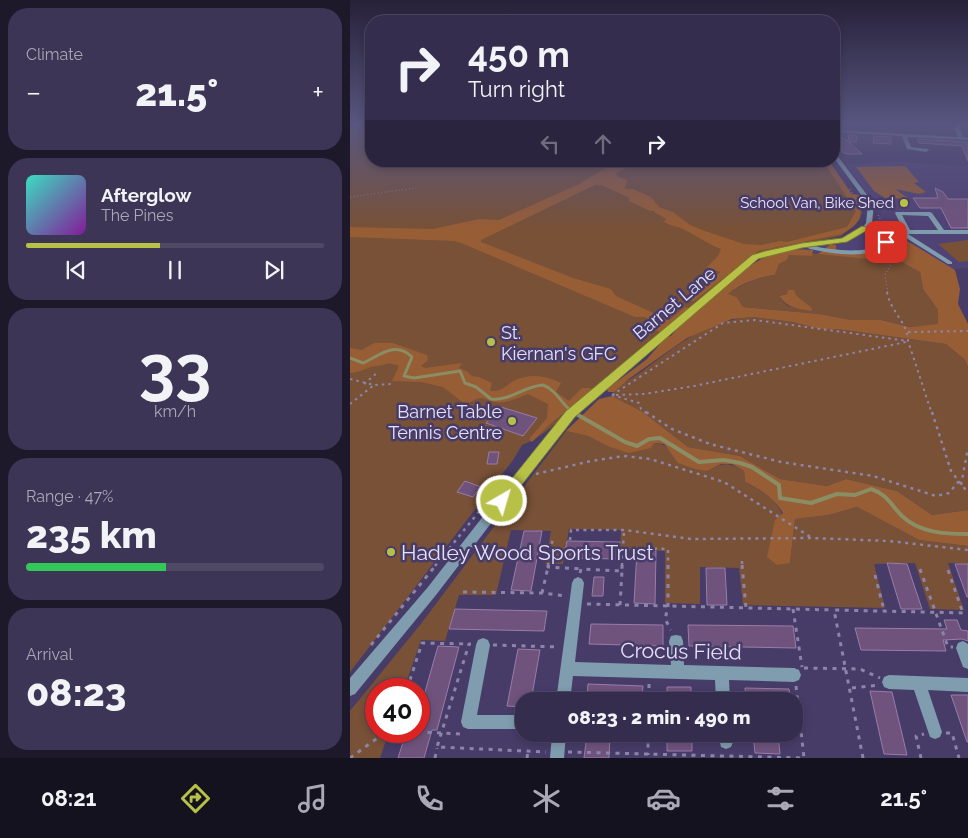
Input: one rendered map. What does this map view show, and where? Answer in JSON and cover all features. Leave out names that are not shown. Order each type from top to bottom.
[{"type":"street","points":[[840,163],[871,204],[869,223],[865,228],[887,234],[968,232]]},
{"type":"street","points":[[942,232],[930,214],[898,213],[906,233],[950,263]]},
{"type":"street","name":"Barnet Lane","points":[[350,689],[432,591],[540,450],[574,411],[755,257],[765,253],[844,240],[865,228]]},
{"type":"street","points":[[802,246],[832,250],[875,250],[884,246],[887,234]]},
{"type":"street","points":[[564,692],[578,583]]},
{"type":"street","points":[[676,642],[678,673]]},
{"type":"street","points":[[483,645],[468,722],[515,722]]},
{"type":"street","points":[[963,648],[968,662]]},
{"type":"street","name":"Crocus Field","points":[[568,669],[650,673],[801,676]]},
{"type":"street","points":[[722,674],[723,692]]},
{"type":"street","points":[[889,682],[968,685]]},
{"type":"street","points":[[919,683],[935,732]]},
{"type":"street","points":[[557,755],[558,742]]},
{"type":"path","points":[[350,197],[416,188]]},
{"type":"path","points":[[884,250],[894,259],[885,275],[889,303],[908,332],[908,341],[950,471],[968,493]]},
{"type":"path","points":[[612,395],[723,323],[756,320],[908,341]]},
{"type":"path","points":[[908,332],[968,330]]},
{"type":"path","points":[[612,395],[644,394],[694,386],[908,341]]},
{"type":"path","points":[[364,384],[378,372]]},
{"type":"path","points":[[350,379],[364,384],[390,384]]},
{"type":"path","points":[[350,404],[374,385]]},
{"type":"path","points":[[612,395],[639,403],[641,409],[672,429],[710,444],[781,462],[873,476],[936,496],[949,493],[959,481]]},
{"type":"path","points":[[961,485],[968,448]]},
{"type":"path","points":[[530,472],[535,474],[591,461],[624,456],[650,459],[724,482],[812,538]]},
{"type":"path","points":[[369,648],[505,479]]},
{"type":"path","points":[[570,540],[571,530],[624,530],[691,539],[812,538],[890,541],[968,550]]},
{"type":"path","points":[[620,605],[624,530]]},
{"type":"path","points":[[542,593],[553,537]]},
{"type":"path","points":[[624,548],[668,549],[668,607],[664,613],[664,622],[676,642]]},
{"type":"path","points":[[742,561],[746,608]]},
{"type":"path","points":[[548,567],[622,571]]},
{"type":"path","points":[[920,568],[948,647],[963,648]]},
{"type":"path","points":[[578,583],[581,569]]},
{"type":"path","points":[[948,570],[964,613]]},
{"type":"path","points":[[875,574],[884,610]]},
{"type":"path","points":[[463,592],[542,593],[576,601],[668,607],[968,613]]},
{"type":"path","points":[[437,747],[528,751],[557,755],[804,758],[796,685],[801,676],[793,609]]},
{"type":"path","points":[[834,610],[844,668],[851,688],[863,758]]},
{"type":"path","points":[[411,678],[422,643],[570,647]]},
{"type":"path","points":[[434,758],[468,644]]},
{"type":"path","points":[[801,676],[844,668],[860,669],[889,682]]},
{"type":"path","points":[[649,692],[650,673]]},
{"type":"path","points":[[851,688],[875,687],[889,682]]},
{"type":"path","points":[[430,733],[460,734],[468,722]]},
{"type":"path","points":[[648,742],[648,755]]},
{"type":"path","points":[[350,758],[371,743]]},
{"type":"path","points":[[527,758],[528,751]]},
{"type":"shaded area","points":[[350,158],[365,158],[365,167],[831,167],[862,212],[860,219],[841,236],[760,253],[696,307],[670,325],[574,406],[571,405],[550,429],[522,445],[513,460],[350,672]]},
{"type":"shaded area","points":[[903,162],[968,166],[968,268],[920,272],[797,250],[843,241],[869,229],[881,214],[846,164]]},
{"type":"shaded area","points":[[905,166],[919,182],[914,183],[926,192],[919,194],[895,189],[908,198],[887,199],[874,191],[856,167]]},
{"type":"shaded area","points":[[607,167],[627,167],[616,174],[618,177],[627,180],[625,189],[633,189],[651,197],[659,207],[673,212],[690,225],[744,244],[762,245],[780,241],[787,242],[847,227],[856,211],[827,167],[833,167],[852,194],[867,196],[870,202],[859,200],[860,216],[856,224],[842,234],[758,251],[694,301],[689,301],[720,272],[707,267],[718,256],[721,249],[683,229],[664,222],[666,219],[655,211],[650,211],[629,201],[630,198],[601,185],[595,185],[481,240],[481,242],[573,278],[611,289],[616,296],[669,320],[685,307],[689,308],[661,332],[655,330],[657,323],[645,317],[635,317],[455,241],[350,237],[350,227],[433,229],[479,219],[499,220],[581,183]]},
{"type":"shaded area","points":[[895,236],[904,239],[955,270],[960,289],[958,304],[968,324],[968,367],[965,360],[946,344],[837,329],[819,329],[793,322],[753,317],[732,319],[687,338],[630,378],[614,392],[608,392],[607,389],[647,359],[666,337],[671,336],[700,306],[723,286],[758,261],[785,251],[813,250],[812,256],[789,255],[787,260],[779,264],[775,275],[750,282],[728,294],[737,297],[743,307],[820,314],[851,320],[881,320],[911,327],[938,324],[938,310],[923,289],[920,272],[894,258],[878,260],[818,254],[831,244],[836,245],[836,251],[883,252],[891,247]]},
{"type":"shaded area","points":[[968,240],[968,261],[959,262],[938,244]]},
{"type":"shaded area","points":[[812,253],[878,260],[894,258],[920,272],[923,289],[938,310],[938,325],[912,327],[881,320],[851,320],[820,314],[743,307],[737,297],[727,294],[750,282],[775,275],[779,264],[787,260],[789,254],[811,256]],"holes":[[[787,294],[796,295],[811,307],[789,306],[779,296]]]},
{"type":"shaded area","points":[[788,290],[794,290],[796,295],[811,307],[812,311],[798,309],[782,300],[779,296],[787,294]]},
{"type":"shaded area","points":[[753,317],[793,322],[819,329],[837,329],[946,344],[965,360],[968,367],[968,510],[932,515],[897,491],[846,479],[827,486],[780,479],[740,456],[688,447],[643,412],[612,396],[625,382],[693,336],[720,323]]},
{"type":"shaded area","points":[[374,343],[393,343],[427,355],[428,360],[421,366],[425,368],[462,363],[459,368],[472,376],[492,383],[490,391],[501,389],[515,380],[533,376],[545,377],[561,383],[556,392],[569,401],[582,388],[590,388],[594,391],[549,425],[532,442],[529,439],[547,418],[548,404],[528,394],[504,402],[493,402],[482,398],[466,405],[443,387],[421,382],[392,381],[399,366],[389,363],[350,373],[350,348],[362,350]]},
{"type":"shaded area","points":[[612,396],[643,412],[688,447],[740,456],[780,479],[827,486],[846,479],[897,491],[932,515],[968,510],[968,546],[919,540],[857,507],[829,515],[795,519],[790,563],[777,565],[767,557],[775,520],[783,513],[767,495],[745,482],[744,471],[732,464],[721,464],[707,471],[695,469],[678,463],[664,444],[654,443],[651,448],[629,453],[607,446],[588,436],[566,431],[599,399]]},
{"type":"shaded area","points":[[566,431],[588,436],[607,446],[654,443],[664,445],[670,452],[707,471],[717,466],[729,464],[744,471],[745,482],[770,498],[782,514],[787,534],[790,563],[795,519],[829,515],[857,507],[919,540],[968,546],[968,564],[948,563],[964,610],[930,609],[915,563],[874,564],[885,608],[743,605],[739,568],[700,567],[700,604],[665,603],[665,551],[620,550],[621,530],[569,529],[563,564],[545,564],[551,531],[511,530],[496,595],[459,595],[445,641],[421,640],[408,678],[377,678],[420,625]]},
{"type":"shaded area","points":[[365,693],[365,743],[385,743],[380,758],[350,758],[350,711]]},
{"type":"building","points":[[935,188],[943,192],[948,199],[968,199],[968,228],[951,228],[941,208],[920,208],[913,198],[938,198]]},
{"type":"building","name":"Barnet Table Tennis Centre","points":[[501,407],[537,418],[523,436],[486,423]]},
{"type":"building","points":[[489,452],[499,452],[497,464],[487,464]]},
{"type":"building","points":[[465,481],[481,487],[473,497],[457,492]]},
{"type":"building","points":[[524,531],[542,531],[531,591],[511,590]]},
{"type":"building","points":[[567,541],[620,542],[619,559],[564,558]]},
{"type":"building","points":[[637,551],[656,551],[655,604],[634,603]]},
{"type":"building","points":[[887,563],[907,564],[922,609],[901,609]]},
{"type":"building","points":[[955,564],[968,564],[968,597],[967,597]]},
{"type":"building","points":[[706,568],[725,568],[727,605],[707,605]]},
{"type":"building","points":[[594,577],[604,577],[603,596],[592,596]]},
{"type":"building","points":[[455,609],[547,611],[544,631],[449,629]]},
{"type":"building","points":[[944,620],[957,620],[961,630],[968,631],[968,641],[962,639],[943,640],[946,651],[861,650],[855,628],[947,629]]},
{"type":"building","points":[[591,624],[663,625],[663,646],[589,644]]},
{"type":"building","points":[[688,625],[793,626],[796,648],[689,646]]},
{"type":"building","points":[[438,646],[459,647],[437,730],[432,730],[430,737],[430,678]]},
{"type":"building","points":[[518,649],[540,650],[533,692],[515,692],[515,706],[507,706]]},
{"type":"building","points":[[588,684],[643,686],[643,692],[587,692]]},
{"type":"building","points":[[667,687],[691,687],[691,692],[667,692]]},
{"type":"building","points":[[745,688],[789,689],[790,692],[745,692]]},
{"type":"building","points":[[870,691],[892,692],[907,755],[884,754]]},
{"type":"building","points":[[951,695],[968,695],[968,742],[967,742]]},
{"type":"building","points":[[586,742],[610,742],[609,758],[584,758]]},
{"type":"building","points":[[667,742],[692,742],[692,751],[667,751]]},
{"type":"building","points":[[754,742],[779,742],[780,754],[755,753]]},
{"type":"building","points":[[403,743],[428,743],[424,758],[398,758]]},
{"type":"waterway","points":[[350,358],[363,363],[387,351],[399,350],[406,352],[412,357],[404,376],[414,378],[460,371],[465,383],[476,387],[491,399],[505,398],[543,385],[548,387],[575,414]]},
{"type":"waterway","points":[[573,412],[625,442],[637,446],[649,439],[660,438],[699,462],[724,460],[752,467],[779,485],[780,498],[811,503],[837,494],[855,495],[871,489],[885,497],[902,516],[917,526],[942,533],[968,534]]},
{"type":"place","name":"School Van, Bike Shed","points":[[904,203]]},
{"type":"place","name":"St. Kiernan's GFC","points":[[491,342]]},
{"type":"place","name":"Barnet Table Tennis Centre","points":[[512,421]]},
{"type":"place","name":"Hadley Wood Sports Trust","points":[[391,552]]},
{"type":"route","points":[[502,501],[540,450],[571,414],[755,257],[765,253],[844,240],[865,228],[887,234],[886,242]]}]
